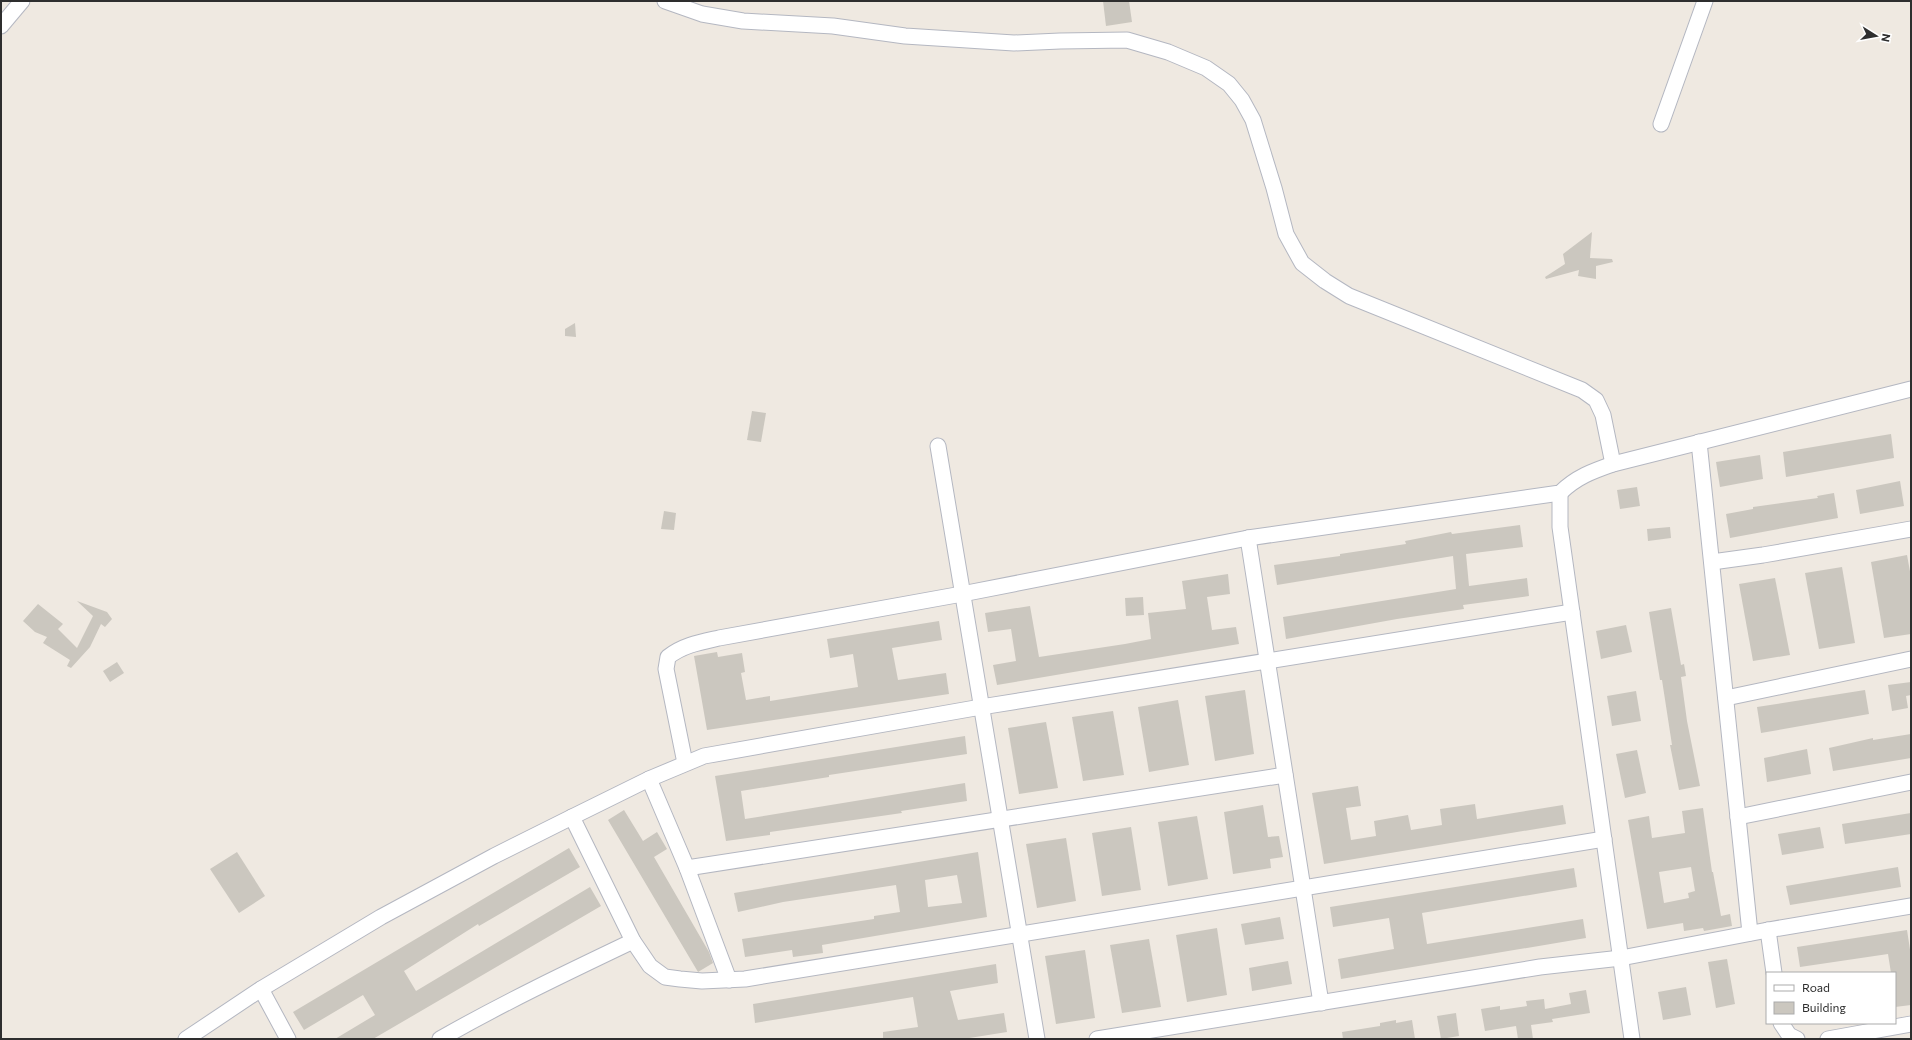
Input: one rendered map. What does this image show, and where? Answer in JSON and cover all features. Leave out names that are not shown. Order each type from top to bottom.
[{"type":"street","points":[[1,26],[22,1]]},
{"type":"street","points":[[665,1],[702,14],[743,21],[833,26],[905,36],[1014,43],[1127,40],[1168,52],[1206,68],[1228,84],[1242,100],[1253,120],[1274,188],[1286,234],[1302,263],[1325,281],[1349,296],[1582,390],[1596,400],[1603,415],[1613,464]]},
{"type":"street","points":[[1661,124],[1705,1]]},
{"type":"street","points":[[685,763],[666,669],[668,657],[677,650],[719,638],[962,594],[1248,538],[1560,493],[1571,482],[1586,473],[1613,464],[1911,389]]},
{"type":"street","points":[[1699,442],[1750,933]]},
{"type":"street","points":[[938,446],[1037,1039]]},
{"type":"street","points":[[1560,493],[1560,527],[1632,1039]]},
{"type":"street","points":[[1712,562],[1763,555],[1911,529]]},
{"type":"street","points":[[1248,538],[1321,1003]]},
{"type":"street","points":[[186,1039],[261,989],[381,917],[494,856],[572,817],[650,779],[704,756],[981,707],[1572,612]]},
{"type":"street","points":[[1726,698],[1911,660]]},
{"type":"street","points":[[686,868],[1000,821],[1285,775]]},
{"type":"street","points":[[650,779],[729,980]]},
{"type":"street","points":[[1738,817],[1911,782]]},
{"type":"street","points":[[572,817],[607,885],[633,941],[650,966],[665,977],[702,981],[745,979],[1604,839]]},
{"type":"street","points":[[1097,1039],[1540,968],[1621,958],[1750,933],[1911,906]]},
{"type":"street","points":[[1768,930],[1774,972]]},
{"type":"street","points":[[440,1039],[554,978],[633,941]]},
{"type":"street","points":[[261,989],[288,1039]]},
{"type":"street","points":[[1783,1024],[1789,1035],[1797,1039]]},
{"type":"street","points":[[1828,1039],[1911,1024]]},
{"type":"building","points":[[1103,1],[1129,1],[1132,22],[1106,26]]},
{"type":"building","points":[[1592,232],[1590,258],[1612,259],[1613,262],[1596,266],[1596,279],[1578,276],[1579,270],[1546,279],[1545,277],[1565,264],[1563,254]]},
{"type":"building","points":[[575,323],[576,337],[565,336],[565,329]]},
{"type":"building","points":[[752,411],[766,413],[761,442],[747,440]]},
{"type":"building","points":[[1891,434],[1894,458],[1786,477],[1783,452]]},
{"type":"building","points":[[1760,455],[1763,479],[1720,487],[1716,462]]},
{"type":"building","points":[[1900,481],[1904,506],[1860,514],[1856,490]]},
{"type":"building","points":[[1637,487],[1640,506],[1620,509],[1617,490]]},
{"type":"building","points":[[1834,493],[1838,518],[1730,538],[1726,514],[1753,509],[1753,507],[1818,498],[1817,496]]},
{"type":"building","points":[[664,511],[676,513],[674,530],[661,529]]},
{"type":"building","points":[[1520,525],[1523,547],[1466,554],[1469,586],[1527,578],[1529,596],[1463,605],[1464,609],[1397,619],[1286,639],[1283,617],[1456,589],[1453,556],[1277,585],[1274,565],[1340,556],[1340,554],[1406,544],[1405,541],[1451,532],[1452,534]]},
{"type":"building","points":[[1670,527],[1671,538],[1648,541],[1647,529]]},
{"type":"building","points":[[1907,555],[1911,577],[1911,634],[1884,638],[1871,562]]},
{"type":"building","points":[[1842,567],[1855,643],[1819,649],[1805,573]]},
{"type":"building","points":[[1228,574],[1230,594],[1207,597],[1212,630],[1236,627],[1239,644],[997,685],[993,665],[1016,661],[1011,629],[988,632],[985,613],[1030,606],[1039,657],[1125,644],[1151,639],[1148,613],[1186,609],[1182,581]]},
{"type":"building","points":[[1775,578],[1790,655],[1753,661],[1739,584]]},
{"type":"building","points":[[1143,597],[1144,615],[1126,616],[1125,598]]},
{"type":"building","points":[[77,601],[107,612],[112,619],[105,627],[101,624],[90,647],[71,668],[67,666],[70,660],[43,643],[47,637],[35,632],[23,621],[38,604],[63,624],[58,629],[77,648],[93,616]]},
{"type":"building","points":[[1671,608],[1681,665],[1684,664],[1686,676],[1681,677],[1687,721],[1700,786],[1679,790],[1670,745],[1672,745],[1662,680],[1660,680],[1649,612]]},
{"type":"building","points":[[939,621],[942,640],[892,648],[898,680],[946,673],[949,694],[707,730],[694,656],[717,652],[718,657],[742,653],[745,672],[741,673],[746,700],[770,696],[770,701],[858,687],[853,654],[830,658],[827,639]]},
{"type":"building","points":[[1626,625],[1632,652],[1601,659],[1596,631]]},
{"type":"building","points":[[117,662],[124,673],[110,682],[103,671]]},
{"type":"building","points":[[1911,682],[1911,695],[1906,696],[1908,708],[1892,711],[1888,685]]},
{"type":"building","points":[[1245,690],[1254,754],[1215,761],[1205,696]]},
{"type":"building","points":[[1865,690],[1869,714],[1761,733],[1757,707]]},
{"type":"building","points":[[1636,691],[1641,721],[1612,726],[1607,696]]},
{"type":"building","points":[[1178,700],[1189,765],[1149,772],[1138,707]]},
{"type":"building","points":[[1113,711],[1124,775],[1083,781],[1072,717]]},
{"type":"building","points":[[1046,722],[1058,788],[1019,794],[1008,728]]},
{"type":"building","points":[[1911,734],[1911,758],[1833,771],[1829,748],[1873,738],[1873,740]]},
{"type":"building","points":[[965,736],[967,754],[829,775],[829,777],[741,791],[745,819],[965,783],[967,801],[901,811],[902,813],[770,832],[770,835],[726,841],[715,776]]},
{"type":"building","points":[[1807,749],[1811,774],[1767,782],[1764,758]]},
{"type":"building","points":[[1637,750],[1646,793],[1625,798],[1616,754]]},
{"type":"building","points":[[1358,786],[1361,806],[1346,808],[1351,840],[1376,836],[1374,821],[1408,815],[1411,830],[1442,825],[1440,809],[1475,804],[1477,819],[1563,805],[1566,824],[1324,864],[1312,793]]},
{"type":"building","points":[[1263,805],[1268,837],[1279,836],[1283,857],[1270,859],[1271,868],[1233,874],[1224,812]]},
{"type":"building","points":[[1703,808],[1712,872],[1721,916],[1730,914],[1732,926],[1704,931],[1703,928],[1684,931],[1683,923],[1647,929],[1628,820],[1649,816],[1652,838],[1685,833],[1682,811]],"holes":[[[1691,867],[1695,891],[1688,893],[1689,898],[1664,903],[1659,872]]]},
{"type":"building","points":[[624,810],[643,841],[657,832],[667,849],[654,857],[709,952],[713,963],[698,972],[608,820]]},
{"type":"building","points":[[1911,813],[1911,834],[1845,844],[1842,824]]},
{"type":"building","points":[[1197,816],[1208,879],[1168,886],[1158,822]]},
{"type":"building","points":[[1131,827],[1141,890],[1102,896],[1092,833]]},
{"type":"building","points":[[1820,827],[1824,848],[1782,855],[1778,834]]},
{"type":"building","points":[[1066,838],[1076,901],[1037,908],[1026,844]]},
{"type":"building","points":[[569,848],[580,867],[479,926],[478,924],[404,971],[416,991],[590,887],[601,906],[373,1039],[335,1039],[375,1015],[363,995],[304,1030],[293,1012]]},
{"type":"building","points":[[237,852],[265,896],[239,913],[210,869]]},
{"type":"building","points":[[978,852],[987,917],[822,945],[823,953],[793,957],[792,950],[745,957],[742,939],[874,919],[874,916],[900,912],[896,885],[783,902],[738,912],[734,893]],"holes":[[[957,875],[962,903],[928,907],[925,880]]]},
{"type":"building","points":[[1898,867],[1901,887],[1790,905],[1786,886]]},
{"type":"building","points":[[1574,868],[1577,887],[1422,913],[1427,944],[1583,919],[1586,938],[1341,979],[1338,959],[1394,949],[1389,918],[1333,927],[1330,907]]},
{"type":"building","points":[[1280,917],[1284,939],[1245,945],[1241,924]]},
{"type":"building","points":[[1217,928],[1227,995],[1187,1002],[1176,935]]},
{"type":"building","points":[[1907,930],[1911,956],[1911,1005],[1896,1007],[1896,972],[1891,972],[1888,954],[1800,967],[1797,947]]},
{"type":"building","points":[[1149,939],[1161,1007],[1122,1013],[1110,945]]},
{"type":"building","points":[[1085,950],[1095,1018],[1056,1024],[1045,956]]},
{"type":"building","points":[[1727,959],[1735,1004],[1716,1008],[1708,962]]},
{"type":"building","points":[[1288,961],[1292,984],[1252,991],[1249,968]]},
{"type":"building","points":[[996,964],[998,983],[950,991],[958,1020],[1004,1013],[1007,1032],[963,1039],[883,1039],[883,1032],[918,1027],[913,997],[755,1023],[753,1004]]},
{"type":"building","points":[[1686,987],[1691,1015],[1663,1020],[1658,992]]},
{"type":"building","points":[[1586,990],[1590,1013],[1552,1019],[1553,1022],[1531,1025],[1533,1039],[1518,1039],[1516,1026],[1485,1031],[1481,1009],[1500,1006],[1500,1010],[1527,1006],[1526,1001],[1544,999],[1545,1009],[1571,1004],[1569,993]]},
{"type":"building","points":[[1456,1013],[1459,1036],[1441,1039],[1437,1016]]},
{"type":"building","points":[[1396,1020],[1396,1023],[1412,1020],[1415,1039],[1343,1039],[1342,1032],[1380,1026],[1380,1023]]}]
